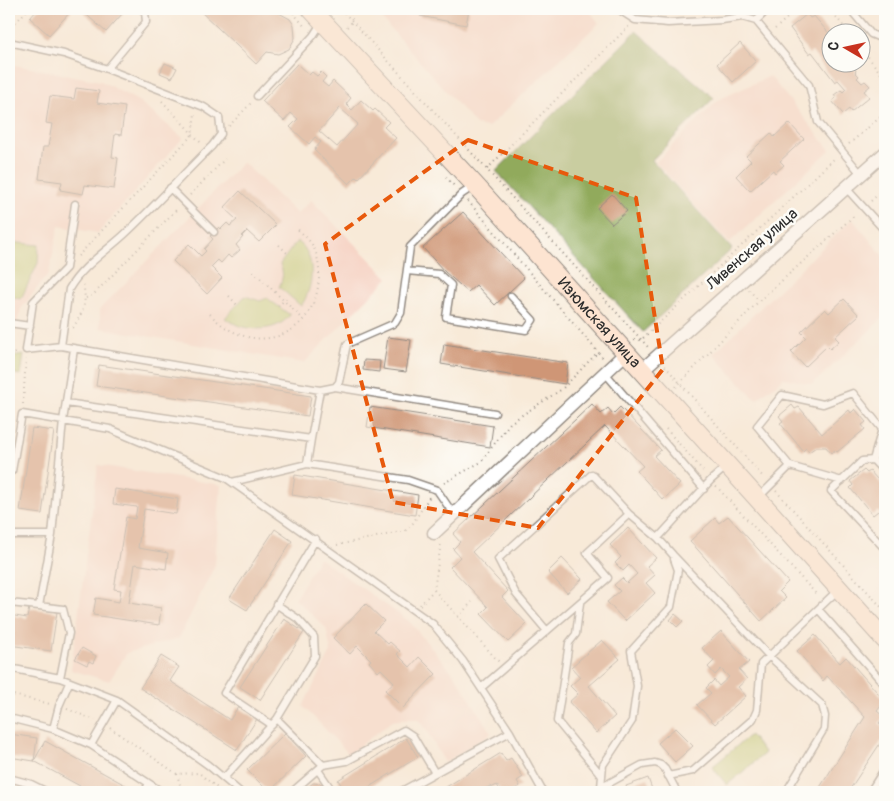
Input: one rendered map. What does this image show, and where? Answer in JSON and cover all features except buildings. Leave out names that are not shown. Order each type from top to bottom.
[{"type":"street","name":"Изюмская улица","points":[[319,13],[468,190],[624,350],[885,640]]},
{"type":"street","name":"Ливенская улица","points":[[642,370],[885,153]]},
{"type":"street","points":[[439,529],[624,350]]},
{"type":"lane","points":[[107,69],[146,22],[145,12],[141,9]]},
{"type":"lane","points":[[618,9],[635,20],[668,23],[742,17],[756,21],[809,85],[818,122],[861,174]]},
{"type":"lane","points":[[756,21],[768,9]]},
{"type":"lane","points":[[850,9],[871,34],[885,40]]},
{"type":"lane","points":[[257,96],[313,36],[319,13]]},
{"type":"lane","points":[[9,42],[64,54],[107,69],[204,107],[219,117],[221,134],[208,150],[126,233],[83,270],[73,282],[69,289],[61,346]]},
{"type":"lane","points":[[170,188],[214,232]]},
{"type":"lane","points":[[846,188],[885,231]]},
{"type":"lane","points":[[335,387],[339,382],[347,344],[395,323],[401,312],[410,247],[468,190]]},
{"type":"lane","points":[[75,204],[66,268],[32,302],[26,350],[61,346],[320,390],[335,387],[494,413]]},
{"type":"lane","points":[[406,271],[439,274],[451,284],[446,317],[526,330],[533,320],[511,296]]},
{"type":"lane","points":[[9,323],[30,326]]},
{"type":"lane","points":[[39,606],[52,535],[63,421],[74,349]]},
{"type":"lane","points":[[607,367],[704,488]]},
{"type":"lane","points":[[306,464],[320,390]]},
{"type":"lane","points":[[842,481],[790,466],[757,426],[782,395],[823,404],[853,393],[882,429],[873,460]]},
{"type":"lane","points":[[66,403],[311,439]]},
{"type":"lane","points":[[9,471],[12,471],[22,414],[110,429],[226,478],[316,539],[433,624],[463,661],[510,732],[543,792]]},
{"type":"lane","points":[[873,460],[885,473]]},
{"type":"lane","points":[[873,460],[862,461],[831,492],[885,549]]},
{"type":"lane","points":[[232,482],[306,464],[408,480],[437,490],[454,515]]},
{"type":"lane","points":[[658,538],[711,480],[728,466]]},
{"type":"lane","points":[[757,499],[790,466]]},
{"type":"lane","points":[[547,631],[516,594],[498,560],[592,474],[629,514],[658,538],[769,656],[822,705],[825,716],[824,729],[786,792]]},
{"type":"lane","points":[[481,688],[608,578],[587,553],[629,514]]},
{"type":"lane","points":[[9,535],[52,535]]},
{"type":"lane","points":[[272,725],[224,693],[316,539]]},
{"type":"lane","points":[[602,790],[603,765],[632,722],[637,686],[631,651],[671,606],[678,570],[672,555]]},
{"type":"lane","points":[[668,776],[693,771],[753,719],[757,710],[761,664],[839,588]]},
{"type":"lane","points":[[9,603],[63,609],[69,633],[60,678]]},
{"type":"lane","points":[[580,603],[576,634],[570,643],[557,721],[602,776]]},
{"type":"lane","points":[[224,778],[272,725],[315,656],[314,637],[298,619],[276,604]]},
{"type":"lane","points":[[818,609],[885,685]]},
{"type":"lane","points":[[9,668],[60,678],[117,700],[208,765],[240,792]]},
{"type":"lane","points":[[53,729],[59,706],[69,683]]},
{"type":"lane","points":[[91,745],[117,700]]},
{"type":"lane","points":[[9,718],[53,729],[91,745],[162,792]]},
{"type":"lane","points":[[277,718],[320,767],[332,792]]},
{"type":"lane","points":[[292,792],[320,767],[347,761],[404,730],[413,736],[434,773]]},
{"type":"lane","points":[[400,792],[510,732]]},
{"type":"lane","points":[[593,792],[602,790],[649,763],[661,765],[677,792]]},
{"type":"lane","points":[[870,792],[885,768]]},
{"type":"lane","points":[[9,778],[31,784],[47,792]]},
{"type":"lane","points":[[144,792],[149,784]]},
{"type":"path","points":[[9,30],[28,9]]},
{"type":"path","points":[[290,9],[313,36]]},
{"type":"path","points":[[341,9],[656,356],[770,486],[885,611]]},
{"type":"path","points":[[769,35],[797,9]]},
{"type":"path","points":[[830,9],[840,22]]},
{"type":"path","points":[[487,169],[635,20]]},
{"type":"path","points":[[872,63],[885,79]]},
{"type":"path","points":[[147,84],[192,135],[208,150]]},
{"type":"path","points":[[221,134],[257,96]]},
{"type":"path","points":[[66,268],[192,135],[196,104]]},
{"type":"path","points":[[442,172],[468,190],[598,352],[607,367],[624,350],[630,339],[641,340],[885,113]]},
{"type":"path","points":[[86,298],[94,294],[225,159]]},
{"type":"path","points":[[665,397],[680,384],[760,301],[885,188]]},
{"type":"path","points":[[210,314],[222,327],[229,331],[238,335],[257,338],[278,336],[303,319],[311,308],[317,293],[319,270],[314,248],[304,234],[296,228]]},
{"type":"path","points":[[279,246],[288,254]]},
{"type":"path","points":[[253,271],[303,319]]},
{"type":"path","points":[[69,334],[84,308],[86,298],[82,279]]},
{"type":"path","points":[[229,296],[237,305]]},
{"type":"path","points":[[278,306],[289,296]]},
{"type":"path","points":[[22,414],[26,350]]},
{"type":"path","points":[[327,548],[405,531],[414,523],[434,489],[481,462],[510,423],[562,388],[598,352]]},
{"type":"path","points":[[662,424],[824,603]]},
{"type":"path","points":[[415,610],[434,590],[439,529]]},
{"type":"path","points":[[434,590],[504,668]]},
{"type":"path","points":[[458,617],[472,602]]},
{"type":"path","points":[[9,694],[59,706],[104,724],[177,774],[199,773],[222,792]]},
{"type":"path","points":[[177,774],[182,792]]},
{"type":"highlighted area","points":[[468,140],[636,198],[663,369],[538,528],[393,502],[325,244]]},
{"type":"shaded area","points":[[381,9],[588,9],[599,23],[488,127],[476,125],[383,20]]},
{"type":"shaded area","points":[[9,64],[101,81],[140,102],[183,138],[98,233],[59,226],[49,273],[21,309],[9,351]]},
{"type":"shaded area","points":[[770,76],[830,150],[729,243],[656,162],[718,100]]},
{"type":"shaded area","points":[[243,162],[297,214],[311,200],[388,278],[304,363],[100,328],[100,309]]},
{"type":"shaded area","points":[[852,219],[885,258],[885,316],[813,384],[784,378],[756,400],[713,354]]},
{"type":"shaded area","points":[[98,465],[221,485],[215,565],[179,638],[127,653],[109,681],[71,670]]},
{"type":"shaded area","points":[[319,558],[409,621],[457,678],[491,733],[445,763],[424,726],[417,719],[392,721],[349,754],[303,706],[331,652],[326,628],[295,599]]},
{"type":"green space","points":[[636,31],[714,98],[652,160],[732,249],[643,332],[496,171]]},
{"type":"green space","points":[[297,241],[308,254],[311,272],[309,290],[301,306],[279,287],[282,276],[280,264]]},
{"type":"green space","points":[[9,242],[39,245],[38,263],[21,299],[9,296]]},
{"type":"green space","points":[[245,296],[260,301],[267,298],[290,315],[276,326],[258,329],[240,326],[225,318]]},
{"type":"green space","points":[[24,355],[21,375],[9,373],[9,357]]},
{"type":"green space","points":[[750,735],[765,753],[727,785],[712,767]]}]
